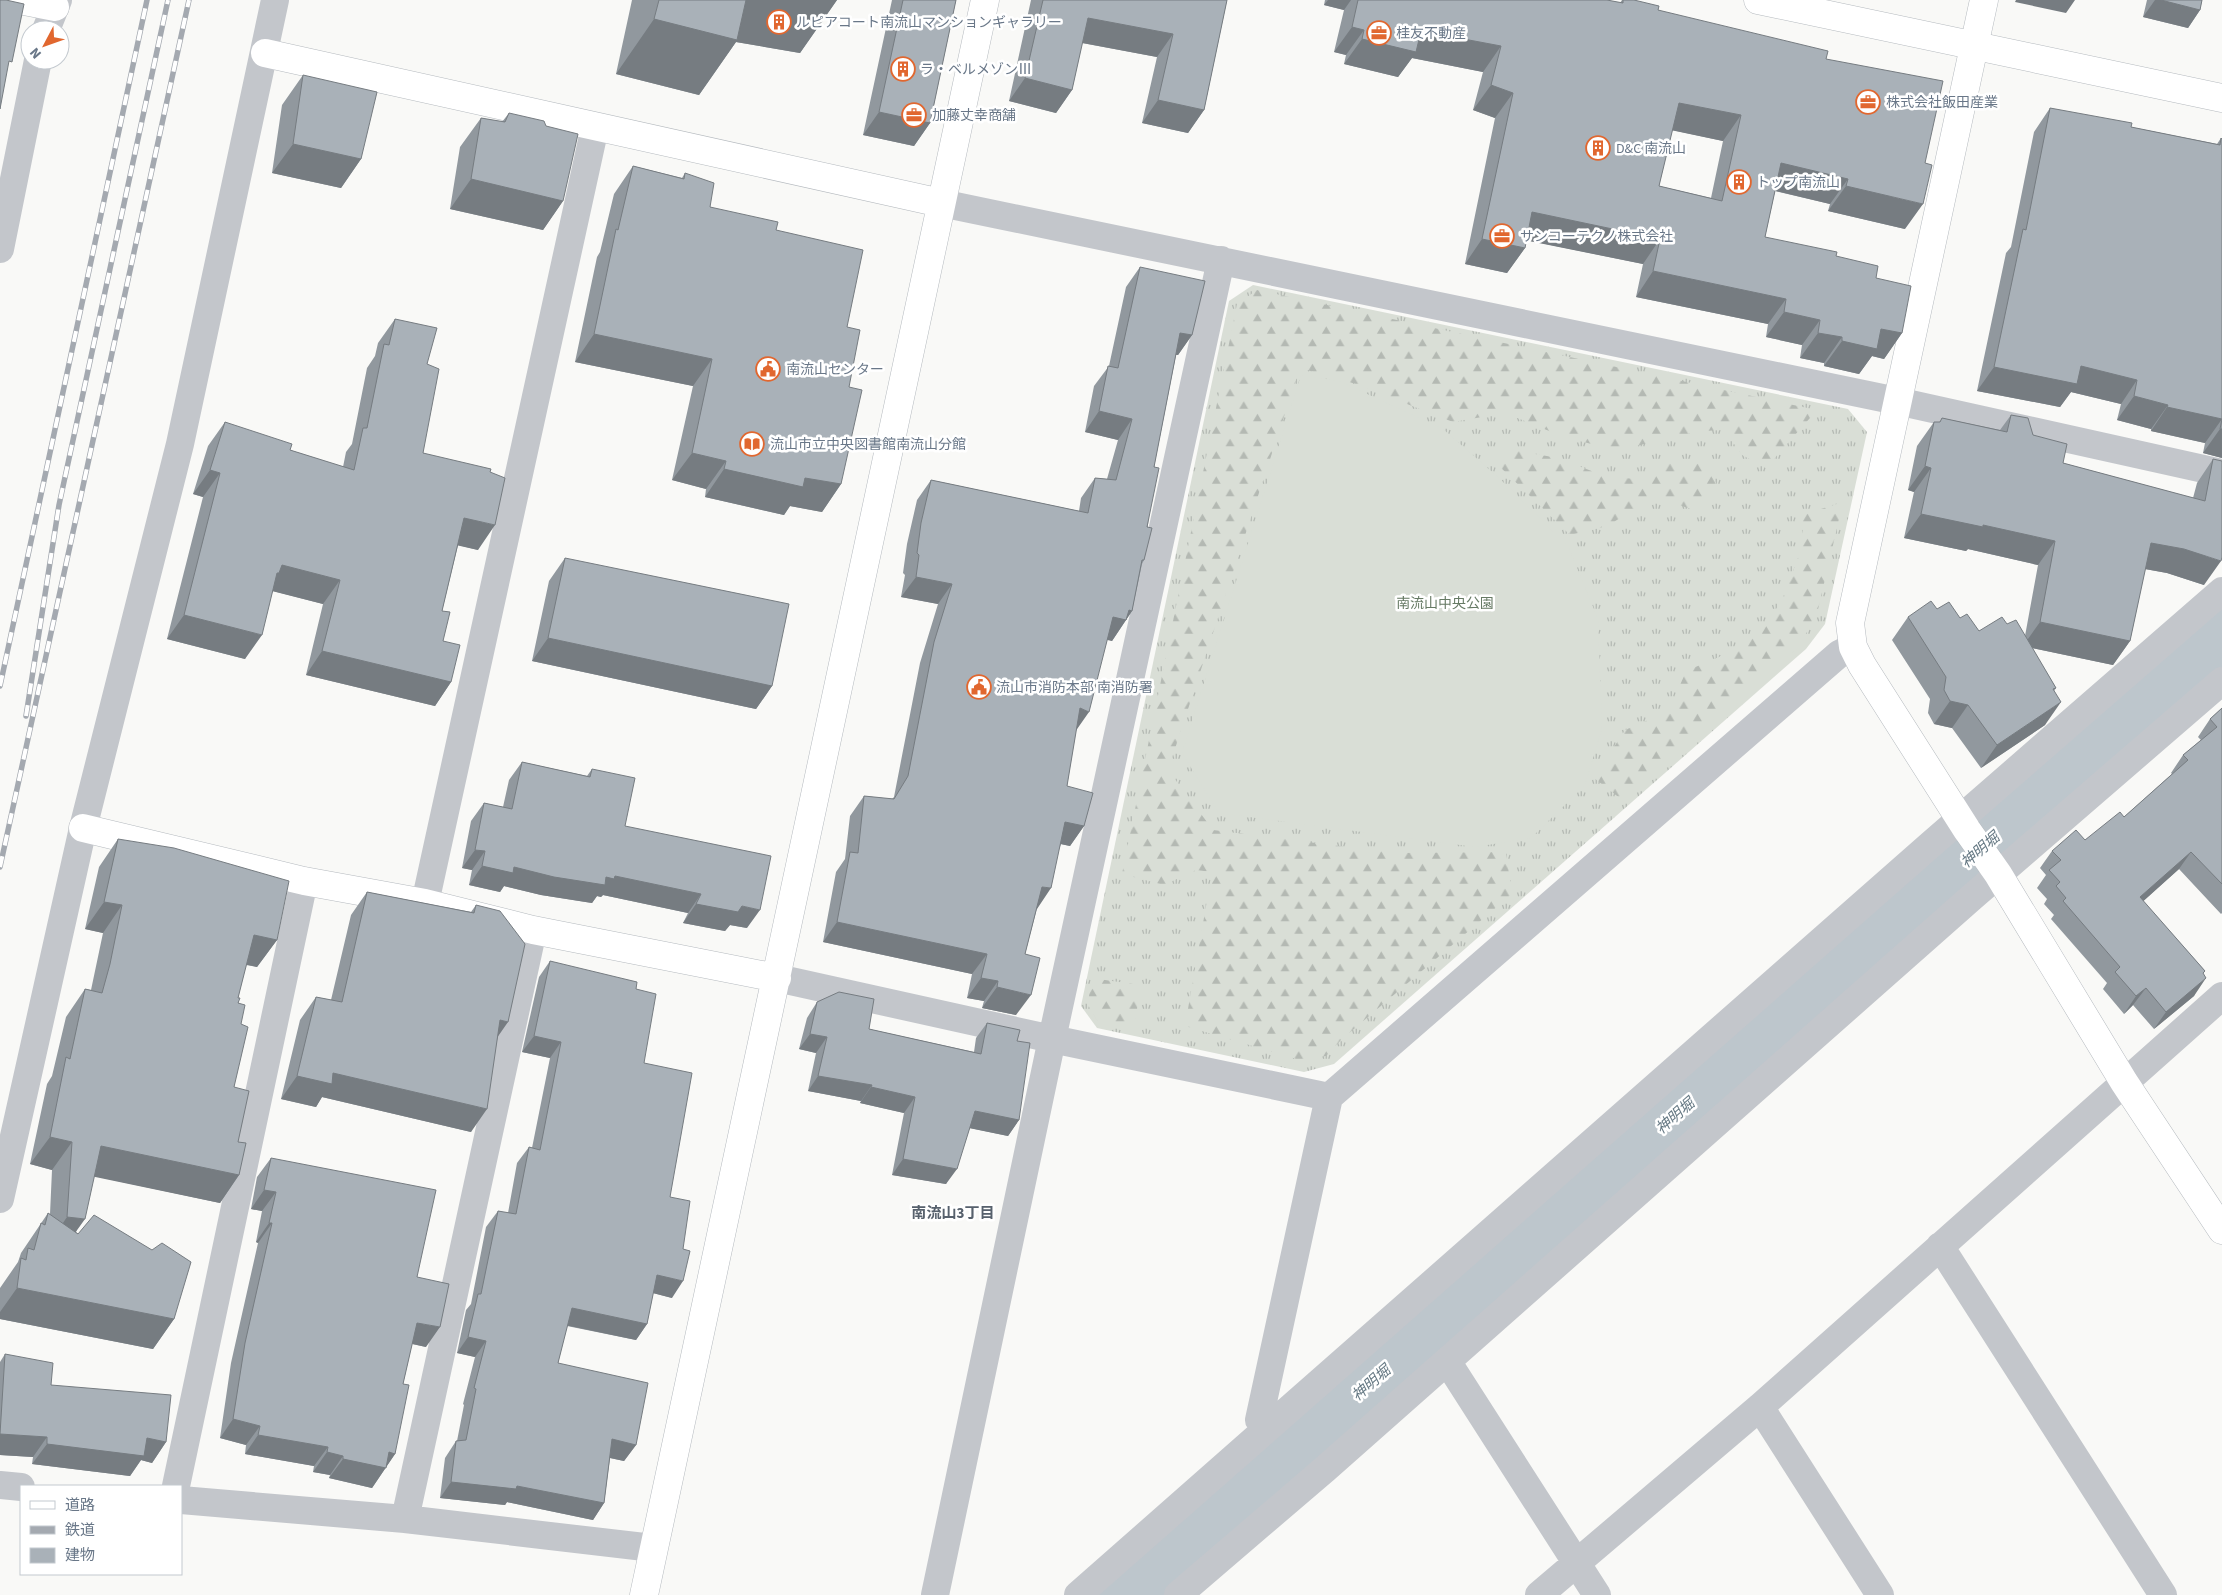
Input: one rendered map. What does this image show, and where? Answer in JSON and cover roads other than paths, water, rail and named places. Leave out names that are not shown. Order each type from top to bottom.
[{"type":"street","points":[[19,0],[53,12]]},
{"type":"street","points":[[0,1199],[83,828],[180,444],[275,0]]},
{"type":"street","points":[[644,1595],[985,0]]},
{"type":"street","points":[[1758,0],[2222,98]]},
{"type":"street","points":[[1984,0],[1896,401],[1850,623],[1853,647],[1862,665],[1994,869],[2124,1082],[2222,1230]]},
{"type":"street","points":[[265,53],[941,203],[1896,401],[2222,473]]},
{"type":"street","points":[[0,249],[36,70]]},
{"type":"street","points":[[425,903],[595,127]]},
{"type":"street","points":[[935,1595],[1052,1040],[1221,260]]},
{"type":"street","points":[[1078,1595],[1964,824],[2222,591]]},
{"type":"street","points":[[1266,1430],[1259,1420],[1329,1097],[1839,654],[1853,647]]},
{"type":"street","points":[[1178,1595],[1447,1361],[1994,869],[2222,681]]},
{"type":"street","points":[[83,828],[304,881],[425,903],[533,930],[777,978],[1052,1040],[1329,1097]]},
{"type":"street","points":[[176,1485],[304,881]]},
{"type":"street","points":[[405,1519],[533,930]]},
{"type":"street","points":[[1539,1595],[1760,1407],[2222,996]]},
{"type":"street","points":[[1940,1246],[2163,1595]]},
{"type":"street","points":[[1447,1361],[1597,1595]]},
{"type":"street","points":[[1760,1407],[1880,1595]]},
{"type":"street","points":[[0,1485],[20,1487]]},
{"type":"street","points":[[182,1500],[405,1519],[653,1548]]},
{"type":"waterway","name":"神明堀","points":[[1129,1595],[2222,638]]},
{"type":"railway","points":[[0,686],[147,0]]},
{"type":"railway","points":[[26,716],[59,505],[168,0]]},
{"type":"railway","points":[[0,867],[189,0]]},
{"type":"place","name":"ルピアコート南流山マンションギャラリー","points":[[779,22]]},
{"type":"place","name":"桂友不動産","points":[[1379,33]]},
{"type":"place","name":"ラ・ベルメゾンⅢ","points":[[903,69]]},
{"type":"place","name":"株式会社飯田産業","points":[[1868,102]]},
{"type":"place","name":"加藤丈幸商舗","points":[[914,115]]},
{"type":"place","name":"D&C 南流山","points":[[1598,148]]},
{"type":"place","name":"トップ南流山","points":[[1739,182]]},
{"type":"place","name":"サンコーテクノ株式会社","points":[[1502,236]]},
{"type":"place","name":"南流山センター","points":[[768,369]]},
{"type":"place","name":"流山市立中央図書館南流山分館","points":[[752,444]]},
{"type":"place","name":"流山市消防本部 南消防署","points":[[979,687]]},
{"type":"district","name":"南流山3丁目","points":[[953,1213]]},
{"type":"park label","name":"南流山中央公園","points":[[1445,603]]}]
